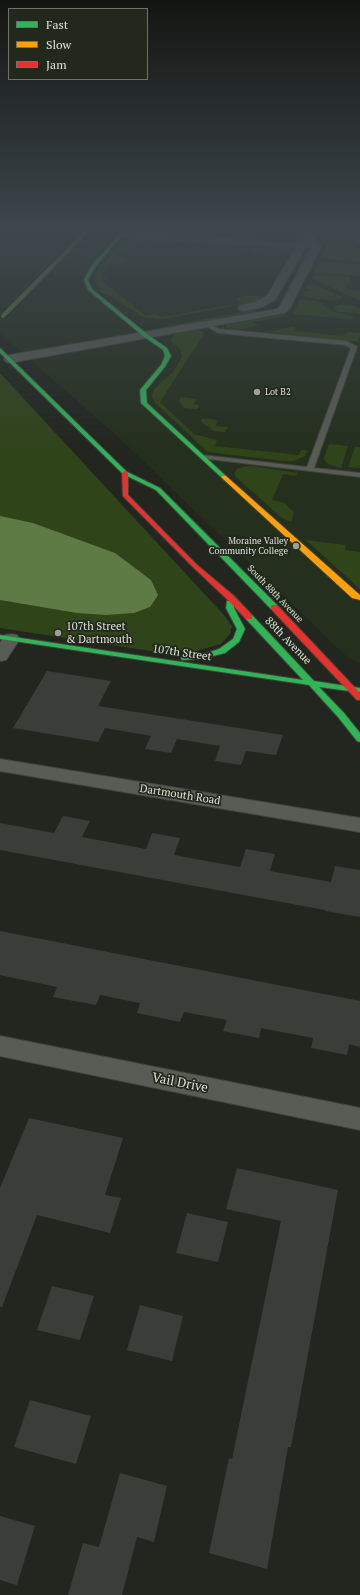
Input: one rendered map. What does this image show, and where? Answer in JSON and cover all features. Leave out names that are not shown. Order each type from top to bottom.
[{"type":"street","points":[[106,302],[145,335],[165,349],[168,356],[163,366],[143,390],[144,403],[148,408],[355,596],[360,598]]},
{"type":"street","points":[[103,331],[249,307],[263,302]]},
{"type":"street","points":[[251,317],[270,309],[272,302]]},
{"type":"street","points":[[0,349],[10,359],[275,313],[285,308],[288,302]]},
{"type":"street","points":[[0,349],[13,346]]},
{"type":"street","name":"South 88th Avenue","points":[[10,359],[126,472],[158,489],[312,646],[350,689]]},
{"type":"street","name":"88th Avenue","points":[[126,472],[125,495],[194,565],[231,598],[341,715],[360,740]]},
{"type":"street","points":[[141,659],[201,657],[222,651],[230,646],[236,640],[240,628],[230,608],[231,598]]},
{"type":"street","points":[[0,656],[6,638]]},
{"type":"street","name":"107th Street","points":[[6,638],[360,690]]},
{"type":"street","points":[[350,689],[360,698]]},
{"type":"street","name":"Dartmouth Road","points":[[0,765],[360,825]]},
{"type":"street","name":"Vail Drive","points":[[0,1046],[360,1120]]},
{"type":"lane","points":[[208,325],[218,331],[346,343],[354,346],[310,469]]},
{"type":"lane","points":[[202,457],[360,475]]},
{"type":"shaded area","name":"Moraine Valley Community College","points":[[0,302],[360,302],[360,663],[348,658],[115,434],[0,333]]},
{"type":"shaded area","points":[[120,302],[129,302],[145,315],[156,314],[161,317],[240,302],[252,302],[163,319],[142,317]]},
{"type":"shaded area","points":[[298,302],[321,302],[331,311],[355,318],[349,319],[293,314]]},
{"type":"shaded area","points":[[344,304],[352,305],[360,309],[360,313],[339,312],[333,309],[335,306]]},
{"type":"shaded area","points":[[254,310],[258,311],[167,328],[162,327]]},
{"type":"shaded area","points":[[278,315],[286,315],[253,322],[258,325],[256,326],[234,330],[226,327],[226,325],[230,324]]},
{"type":"shaded area","points":[[292,327],[295,328],[295,331],[343,336],[347,332],[360,333],[360,335],[357,342],[268,332]]},
{"type":"shaded area","points":[[197,330],[205,332],[160,402],[194,434],[217,440],[215,446],[299,455],[301,450],[304,450],[308,451],[305,456],[294,461],[284,461],[208,452],[155,403],[152,396],[154,389],[173,372],[182,357],[180,349],[171,342],[172,337],[177,333]]},
{"type":"shaded area","points":[[0,373],[223,614],[232,626],[230,634],[221,644],[196,651],[151,651],[0,628]]},
{"type":"shaded area","points":[[182,397],[196,399],[194,404],[199,405],[197,409],[184,408],[179,401]]},
{"type":"shaded area","points":[[202,418],[217,420],[216,426],[228,427],[225,432],[214,431],[200,421]]},
{"type":"shaded area","points":[[329,444],[348,446],[341,468],[330,465],[325,461],[324,458]]},
{"type":"shaded area","points":[[355,447],[360,447],[360,468],[348,467]]},
{"type":"shaded area","points":[[252,466],[298,473],[295,476],[283,474],[272,500],[284,503],[294,512],[291,522],[282,518],[236,477],[234,473],[237,469]]},
{"type":"shaded area","points":[[0,516],[33,523],[115,553],[151,580],[158,595],[150,607],[134,613],[106,615],[77,613],[0,600]]},
{"type":"shaded area","points":[[306,540],[346,545],[345,550],[360,552],[360,589]]},
{"type":"building","points":[[47,671],[111,681],[98,706],[283,735],[276,755],[246,751],[241,765],[215,761],[220,746],[177,739],[171,753],[145,749],[151,736],[105,728],[98,742],[13,728]]},
{"type":"building","points":[[63,816],[90,821],[82,837],[146,849],[152,833],[180,838],[174,855],[240,867],[246,849],[275,854],[270,871],[331,882],[335,866],[360,870],[360,917],[0,850],[0,823],[54,833]]},
{"type":"building","points":[[0,931],[360,1001],[360,1047],[349,1044],[347,1055],[311,1048],[313,1038],[261,1028],[259,1038],[223,1031],[227,1020],[184,1012],[180,1022],[137,1013],[140,1003],[100,995],[96,1005],[53,997],[57,987],[0,975]]},
{"type":"building","points":[[29,1118],[123,1138],[105,1195],[121,1198],[110,1233],[37,1215],[2,1307],[0,1307],[0,1188]]},
{"type":"building","points":[[237,1168],[338,1190],[291,1447],[288,1447],[267,1569],[209,1553],[229,1458],[232,1459],[281,1221],[226,1209]]},
{"type":"building","points":[[187,1213],[228,1222],[218,1262],[176,1253]]},
{"type":"building","points":[[52,1286],[94,1296],[80,1340],[37,1330]]},
{"type":"building","points":[[140,1305],[183,1316],[172,1361],[127,1350]]},
{"type":"building","points":[[30,1400],[91,1416],[76,1464],[14,1447]]},
{"type":"building","points":[[120,1473],[167,1486],[154,1542],[137,1537],[122,1595],[68,1595],[83,1543],[99,1547]]},
{"type":"building","points":[[0,1516],[35,1526],[17,1585],[0,1580]]},
{"type":"waterway","points":[[3,316],[16,302]]},
{"type":"traffic: fast","points":[[105,302],[145,335],[165,349],[168,356],[163,366],[143,390],[144,403],[224,477]]},
{"type":"traffic: fast","points":[[0,350],[125,473],[158,489],[274,607]]},
{"type":"traffic: fast","points":[[185,658],[201,657],[222,651],[236,640],[241,629],[230,608],[230,603]]},
{"type":"traffic: fast","points":[[249,617],[341,715],[360,739]]},
{"type":"traffic: fast","points":[[0,637],[357,690]]},
{"type":"traffic: slow","points":[[224,477],[355,596],[360,598]]},
{"type":"traffic: jam","points":[[125,473],[125,495],[194,565],[231,598],[249,617]]},
{"type":"traffic: jam","points":[[274,607],[360,698]]},
{"type":"place","name":"Lot B2","points":[[257,392]]},
{"type":"place","name":"Moraine Valley Community College","points":[[296,546]]},
{"type":"place","name":"107th Street & Dartmouth","points":[[58,633]]}]
